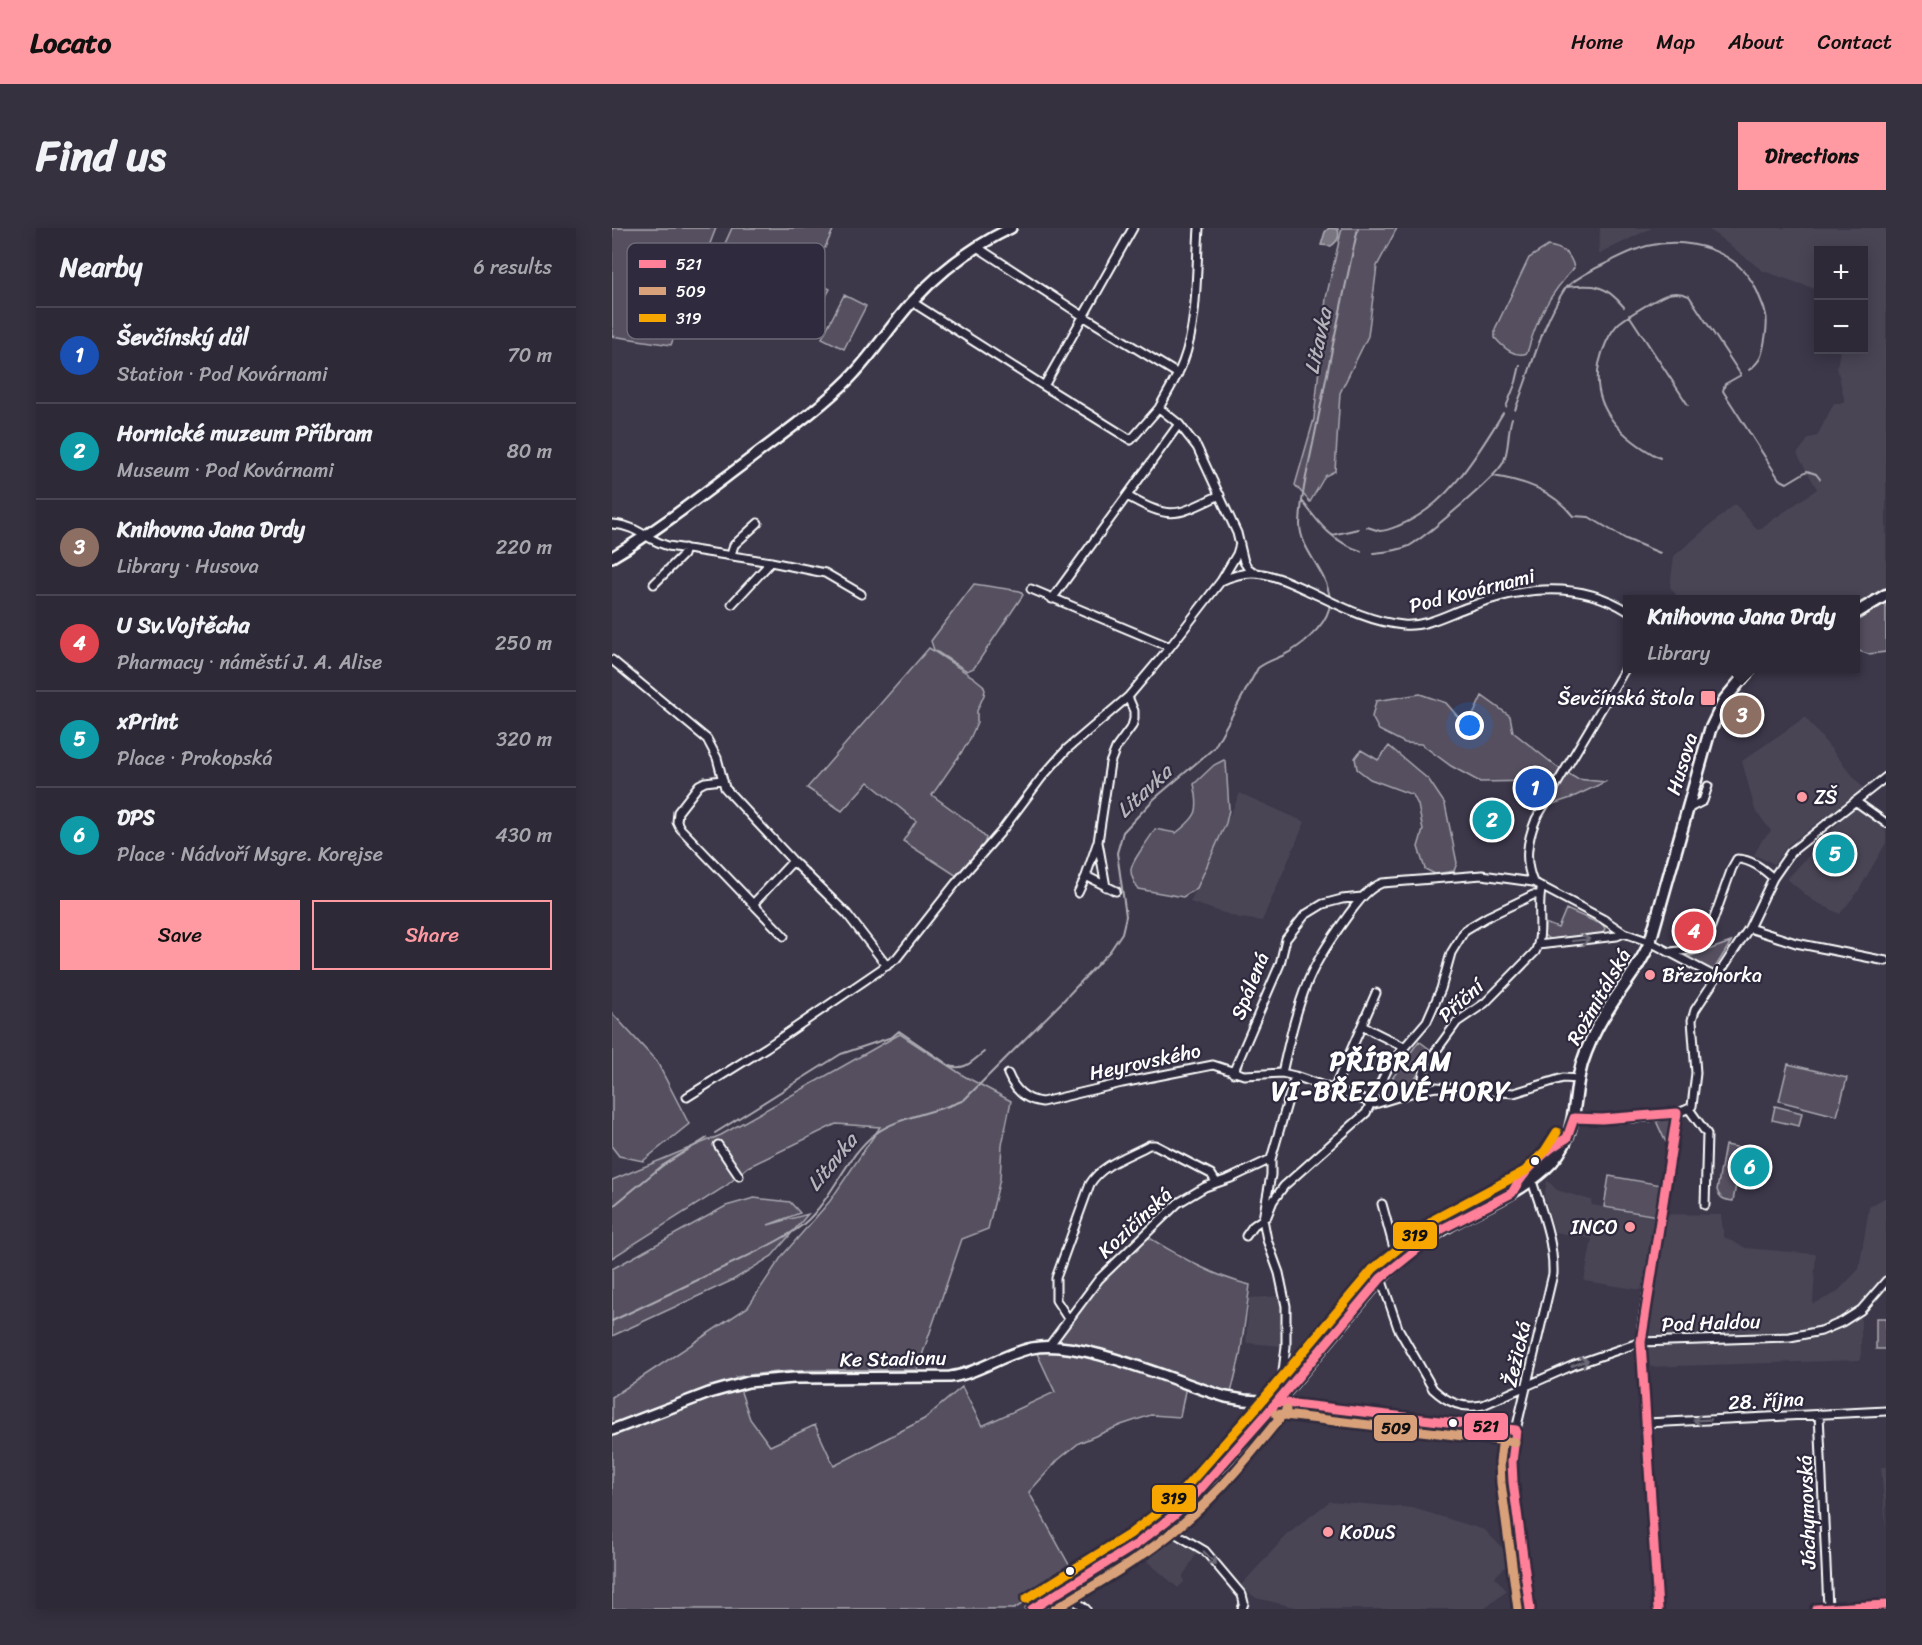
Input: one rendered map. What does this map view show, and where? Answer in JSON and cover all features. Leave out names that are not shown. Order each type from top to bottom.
[{"type":"main road","points":[[1860,611],[1886,595]]},
{"type":"main road","name":"Husova","points":[[1650,942],[1716,715],[1732,689],[1747,673]]},
{"type":"main road","name":"Rožmitálská","points":[[1032,1609],[1137,1544],[1194,1496],[1281,1398],[1381,1278],[1398,1263],[1442,1229],[1532,1181],[1554,1159],[1567,1138],[1574,1118],[1583,1059],[1590,1043],[1609,1007],[1641,963],[1650,942]]},
{"type":"street","points":[[612,557],[646,537],[812,412],[848,381],[912,302],[956,261],[1011,228]]},
{"type":"street","points":[[1044,386],[1133,228]]},
{"type":"street","points":[[912,302],[1131,440],[1159,408],[1184,360],[1194,303],[1199,228]]},
{"type":"street","points":[[977,247],[1178,374]]},
{"type":"street","points":[[1159,408],[1179,424],[1197,447],[1220,495],[1240,544],[1244,562],[1255,573]]},
{"type":"street","points":[[1052,598],[1179,424]]},
{"type":"street","points":[[1126,496],[1157,512],[1170,513],[1181,512],[1220,495]]},
{"type":"street","points":[[731,555],[734,545],[758,523]]},
{"type":"street","points":[[612,524],[630,526],[656,543],[825,573],[861,594]]},
{"type":"street","points":[[687,1097],[767,1047],[887,966],[904,950],[1054,763],[1067,749],[1128,698],[1221,580],[1237,554],[1240,544]]},
{"type":"street","points":[[654,584],[683,555],[685,548]]},
{"type":"street","points":[[732,604],[771,562]]},
{"type":"street","points":[[1221,580],[1238,574],[1255,573]]},
{"type":"street","name":"Pod Kovárnami","points":[[1255,573],[1282,580],[1358,614],[1405,625],[1419,624],[1496,598],[1542,589],[1575,590],[1613,601],[1623,607]]},
{"type":"street","points":[[1031,589],[1170,647]]},
{"type":"street","points":[[612,660],[707,739],[717,758],[725,788],[847,914],[887,966]]},
{"type":"street","points":[[1623,672],[1536,819],[1529,838],[1527,866],[1533,882],[1541,891],[1603,919],[1624,933],[1650,942],[1716,977]]},
{"type":"street","points":[[1077,892],[1086,876],[1098,842],[1110,763],[1116,748],[1132,726],[1134,719],[1134,711],[1128,698]]},
{"type":"street","points":[[1574,1118],[1602,1119],[1677,1113],[1692,1106],[1695,1097],[1696,1073],[1692,1015],[1749,928],[1780,868],[1798,846],[1886,777]]},
{"type":"street","points":[[722,780],[699,785],[678,812],[677,822],[784,936]]},
{"type":"street","name":"Husova","points":[[1687,810],[1703,801],[1708,786]]},
{"type":"street","points":[[1855,801],[1886,823]]},
{"type":"street","points":[[1098,842],[1106,887]]},
{"type":"street","points":[[1670,952],[1696,950],[1705,943],[1731,868],[1737,859],[1753,864],[1773,878]]},
{"type":"street","points":[[753,904],[794,861]]},
{"type":"street","points":[[1282,1073],[1308,981],[1331,941],[1362,897],[1376,885],[1447,876],[1482,875],[1533,882]]},
{"type":"street","points":[[1086,876],[1116,891]]},
{"type":"street","points":[[1541,891],[1538,945],[1617,936],[1624,933]]},
{"type":"street","points":[[1246,1236],[1253,1226],[1267,1215],[1284,1186],[1366,1113],[1390,1064],[1427,1020],[1436,1004],[1452,953],[1465,930],[1541,891]]},
{"type":"street","name":"Spálená","points":[[1233,1073],[1280,964],[1286,939],[1305,915],[1323,904],[1362,897]]},
{"type":"street","points":[[1749,928],[1796,943],[1886,961]]},
{"type":"street","name":"Příční","points":[[1421,1090],[1425,1066],[1457,1022],[1491,997],[1538,945]]},
{"type":"street","points":[[1334,1089],[1376,993]]},
{"type":"street","points":[[1362,1026],[1404,1047]]},
{"type":"street","name":"Heyrovského","points":[[1008,1074],[1022,1095],[1042,1102],[1213,1065],[1244,1076],[1282,1073],[1295,1076],[1370,1103]]},
{"type":"street","points":[[1295,1076],[1271,1159],[1271,1175],[1263,1218],[1267,1240],[1280,1273],[1286,1306],[1286,1346],[1281,1398],[1516,1430]]},
{"type":"street","points":[[1370,1103],[1421,1090],[1452,1087],[1514,1093],[1563,1078],[1579,1079]]},
{"type":"street","points":[[1689,1109],[1707,1134],[1705,1206]]},
{"type":"street","points":[[1658,1609],[1641,1342],[1677,1113]]},
{"type":"street","points":[[717,1145],[739,1176]]},
{"type":"street","points":[[1068,1320],[1056,1300],[1056,1278],[1095,1175],[1103,1168],[1149,1145],[1155,1145],[1211,1174],[1216,1182]]},
{"type":"street","name":"Kozičínská","points":[[1048,1346],[1099,1279],[1164,1215],[1191,1195],[1271,1159]]},
{"type":"street","name":"Žežická","points":[[1530,1609],[1512,1461],[1516,1430],[1554,1262],[1550,1234],[1532,1181]]},
{"type":"street","points":[[1382,1204],[1398,1263]]},
{"type":"street","name":"Pod Haldou","points":[[1381,1278],[1398,1328],[1427,1380],[1440,1395],[1457,1405],[1474,1407],[1483,1406],[1574,1365],[1641,1342],[1791,1337],[1821,1331],[1861,1310],[1886,1281]]},
{"type":"street","name":"Ke Stadionu","points":[[612,1430],[709,1393],[748,1382],[794,1378],[950,1377],[971,1373],[1031,1348],[1048,1346],[1100,1355],[1234,1399],[1281,1398]]},
{"type":"street","name":"28. října","points":[[1647,1423],[1886,1411]]},
{"type":"street","name":"Jáchymovská","points":[[1819,1414],[1828,1608]]},
{"type":"street","points":[[1161,1526],[1204,1551],[1242,1595],[1244,1603],[1242,1609]]},
{"type":"street","points":[[1062,1590],[1086,1609]]},
{"type":"street","points":[[1816,1609],[1886,1605]]},
{"type":"shaded area","points":[[612,228],[716,228],[710,243],[627,243],[627,338],[612,336]]},
{"type":"shaded area","points":[[732,228],[834,228],[825,248],[825,243],[725,243]]},
{"type":"shaded area","points":[[1329,228],[1338,229],[1338,239],[1331,246],[1321,245],[1325,232]]},
{"type":"shaded area","points":[[1342,228],[1397,228],[1377,266],[1368,336],[1340,393],[1335,471],[1325,476],[1310,502],[1295,485],[1314,419],[1326,298]]},
{"type":"shaded area","points":[[1600,228],[1652,228],[1599,254]]},
{"type":"shaded area","points":[[1707,228],[1886,228],[1886,588],[1860,602],[1860,595],[1676,595],[1670,587],[1674,556],[1735,504],[1758,530],[1817,489],[1797,454],[1809,438],[1817,436],[1834,403],[1845,403],[1837,367],[1839,354],[1868,354],[1868,246],[1814,246],[1814,289],[1763,271]]},
{"type":"shaded area","points":[[1548,246],[1565,252],[1574,268],[1545,307],[1527,353],[1513,353],[1495,338],[1495,329],[1529,258]]},
{"type":"shaded area","points":[[825,286],[830,289],[825,298]]},
{"type":"shaded area","points":[[844,295],[866,306],[844,349],[824,339],[825,332]]},
{"type":"shaded area","points":[[632,339],[673,339],[671,345]]},
{"type":"shaded area","points":[[974,584],[1020,591],[1023,595],[974,668],[967,671],[934,650],[931,641]]},
{"type":"shaded area","points":[[1886,601],[1886,652],[1868,654],[1860,651],[1860,619]]},
{"type":"shaded area","points":[[929,648],[973,677],[983,685],[985,690],[977,711],[977,723],[968,743],[932,795],[972,824],[986,838],[984,844],[957,876],[903,841],[916,821],[868,782],[842,811],[807,788]]},
{"type":"shaded area","points":[[1420,694],[1446,703],[1460,719],[1474,713],[1482,696],[1510,716],[1513,732],[1557,767],[1577,779],[1605,782],[1571,798],[1544,807],[1547,786],[1533,781],[1480,782],[1451,766],[1421,744],[1405,743],[1379,730],[1372,717],[1376,701]]},
{"type":"shaded area","name":"ZŠ","points":[[1805,717],[1863,788],[1787,846],[1774,864],[1754,855],[1762,840],[1771,831],[1755,810],[1742,761]]},
{"type":"shaded area","points":[[1389,746],[1429,780],[1445,804],[1457,863],[1454,871],[1435,874],[1425,869],[1418,847],[1423,830],[1418,805],[1413,795],[1370,779],[1357,769],[1355,758],[1361,750],[1378,760]]},
{"type":"shaded area","points":[[1224,760],[1229,810],[1226,823],[1197,888],[1183,897],[1138,889],[1132,878],[1132,867],[1155,829],[1176,833],[1189,822],[1197,807],[1194,784],[1214,765]]},
{"type":"shaded area","points":[[1240,793],[1305,822],[1262,921],[1239,918],[1190,902]]},
{"type":"shaded area","points":[[1857,803],[1886,831],[1886,843],[1859,890],[1840,914],[1812,900],[1787,879]]},
{"type":"shaded area","points":[[1566,909],[1603,925],[1605,929],[1602,934],[1549,939],[1544,935],[1545,923],[1558,928]]},
{"type":"shaded area","points":[[1731,942],[1713,971],[1685,958]]},
{"type":"shaded area","points":[[612,1013],[657,1062],[689,1124],[643,1161],[619,1156],[612,1147]]},
{"type":"shaded area","points":[[900,1034],[964,1076],[1011,1101],[1002,1145],[1000,1179],[988,1229],[962,1239],[917,1370],[803,1370],[736,1377],[750,1419],[770,1446],[815,1425],[834,1466],[924,1419],[962,1387],[982,1426],[1055,1392],[1035,1349],[1089,1352],[1186,1386],[1180,1417],[1151,1415],[1079,1443],[1058,1460],[1029,1492],[1073,1572],[1014,1609],[612,1609],[612,1397],[748,1307],[782,1256],[830,1201],[880,1127],[836,1124],[748,1167],[726,1186],[612,1258],[612,1180],[721,1135]]},
{"type":"shaded area","points":[[1419,1041],[1432,1051],[1409,1089],[1378,1098]]},
{"type":"shaded area","points":[[1788,1064],[1847,1078],[1837,1116],[1779,1101]]},
{"type":"shaded area","points":[[1775,1106],[1802,1113],[1799,1126],[1772,1120]]},
{"type":"shaded area","points":[[1668,1118],[1672,1125],[1668,1147],[1657,1119]]},
{"type":"shaded area","points":[[1725,1145],[1743,1148],[1733,1201],[1723,1198],[1717,1190]]},
{"type":"shaded area","points":[[1609,1176],[1662,1185],[1657,1216],[1604,1207]]},
{"type":"shaded area","points":[[1547,1180],[1557,1190],[1591,1200],[1592,1205],[1657,1216],[1641,1290],[1584,1281],[1592,1239],[1555,1232],[1544,1196]]},
{"type":"shaded area","points":[[1886,1197],[1886,1286],[1861,1310],[1861,1360],[1646,1367],[1644,1343],[1665,1214],[1721,1215],[1724,1237],[1746,1248],[1816,1254],[1813,1304],[1836,1293],[1859,1269],[1869,1207]]},
{"type":"shaded area","points":[[754,1198],[790,1202],[800,1213],[768,1225],[808,1214],[772,1256],[733,1280],[612,1336],[612,1269],[726,1206]]},
{"type":"shaded area","points":[[1148,1237],[1210,1271],[1250,1285],[1240,1356],[1230,1397],[1124,1362],[1050,1345],[1100,1279]]},
{"type":"shaded area","points":[[1282,1296],[1283,1346],[1246,1343],[1249,1298]]},
{"type":"shaded area","points":[[1876,1318],[1886,1318],[1886,1349],[1876,1349]]},
{"type":"shaded area","points":[[1881,1467],[1886,1467],[1886,1530]]},
{"type":"shaded area","points":[[1330,1501],[1413,1508],[1485,1530],[1513,1559],[1495,1577],[1507,1591],[1484,1609],[1303,1609],[1256,1598],[1240,1586],[1288,1534]]},
{"type":"shaded area","points":[[1162,1533],[1197,1553],[1183,1576],[1184,1582],[1178,1588],[1149,1563],[1139,1549]]},
{"type":"waterway","name":"Litavka","points":[[612,1321],[759,1250],[797,1229],[808,1220],[828,1196],[855,1155],[875,1134],[895,1123],[964,1100],[1110,951],[1122,933],[1126,916],[1117,853],[1123,832],[1154,799],[1214,748],[1258,668],[1303,643],[1322,623],[1329,609],[1330,598],[1327,587],[1306,546],[1300,524],[1306,476],[1358,228]]},
{"type":"waterway","points":[[1566,287],[1598,267],[1647,246],[1679,243],[1711,249],[1738,265],[1749,277],[1765,310],[1767,324],[1762,353],[1757,363],[1749,370]]},
{"type":"waterway","points":[[1515,410],[1543,332],[1566,287],[1598,287],[1611,294],[1624,307]]},
{"type":"waterway","points":[[1660,458],[1634,442],[1613,421],[1605,409],[1600,395],[1599,364],[1606,342],[1619,323],[1660,298],[1678,293],[1689,296],[1741,375],[1725,384],[1723,391],[1779,479],[1787,483],[1807,471],[1816,474],[1820,479]]},
{"type":"waterway","points":[[1629,315],[1688,405]]},
{"type":"waterway","points":[[1506,407],[1520,365]]},
{"type":"waterway","points":[[1367,527],[1380,531],[1389,529],[1416,517],[1431,506],[1459,478],[1483,446],[1503,413]]},
{"type":"waterway","points":[[1373,553],[1409,546],[1444,520],[1487,481],[1503,463],[1512,418]]},
{"type":"waterway","points":[[1493,476],[1537,488],[1556,499],[1573,516],[1589,517],[1626,539],[1660,553]]},
{"type":"waterway","points":[[1303,502],[1335,538],[1361,551]]},
{"type":"waterway","points":[[1332,535],[1358,529]]},
{"type":"waterway","points":[[715,1133],[841,1054],[892,1037],[899,1031],[950,1066],[964,1066],[984,1052]]},
{"type":"waterway","points":[[612,1207],[662,1166],[707,1138]]},
{"type":"transit line","name":"521","points":[[1032,1609],[1137,1544],[1174,1515],[1194,1496],[1265,1416],[1381,1278],[1442,1229],[1512,1193],[1522,1177],[1536,1162],[1551,1148],[1567,1138],[1574,1118],[1602,1119],[1677,1113],[1641,1342],[1658,1609]]},
{"type":"transit line","name":"319","points":[[1026,1599],[1130,1534],[1166,1506],[1185,1488],[1256,1408],[1373,1269],[1435,1219],[1525,1171],[1545,1151],[1557,1132]]},
{"type":"transit line","name":"521","points":[[1277,1402],[1516,1430],[1512,1462],[1513,1482],[1530,1609]]},
{"type":"transit line","name":"509","points":[[1055,1609],[1136,1559],[1181,1525],[1223,1485],[1286,1410]]},
{"type":"transit line","name":"509","points":[[1276,1414],[1515,1442]]},
{"type":"transit line","name":"509","points":[[1504,1429],[1500,1462],[1501,1483],[1518,1609]]},
{"type":"transit line","name":"521","points":[[1816,1609],[1886,1605]]},
{"type":"place","name":"Ševčínská štola","points":[[1708,698]]},
{"type":"place","name":"Knihovna Jana Drdy","points":[[1742,715]]},
{"type":"place","name":"Ševčínský důl","points":[[1535,788]]},
{"type":"place","name":"ZŠ","points":[[1802,797]]},
{"type":"place","name":"Hornické muzeum Příbram","points":[[1492,820]]},
{"type":"place","name":"xPrint","points":[[1835,854]]},
{"type":"place","name":"U Sv.Vojtěcha","points":[[1694,931]]},
{"type":"place","name":"Březohorka","points":[[1650,975]]},
{"type":"place","name":"DPS","points":[[1750,1167]]},
{"type":"place","name":"INCO","points":[[1630,1227]]},
{"type":"place","name":"KoDuS","points":[[1328,1532]]},
{"type":"district","name":"PŘÍBRAM VI-BŘEZOVÉ HORY","points":[[1391,1076]]}]
